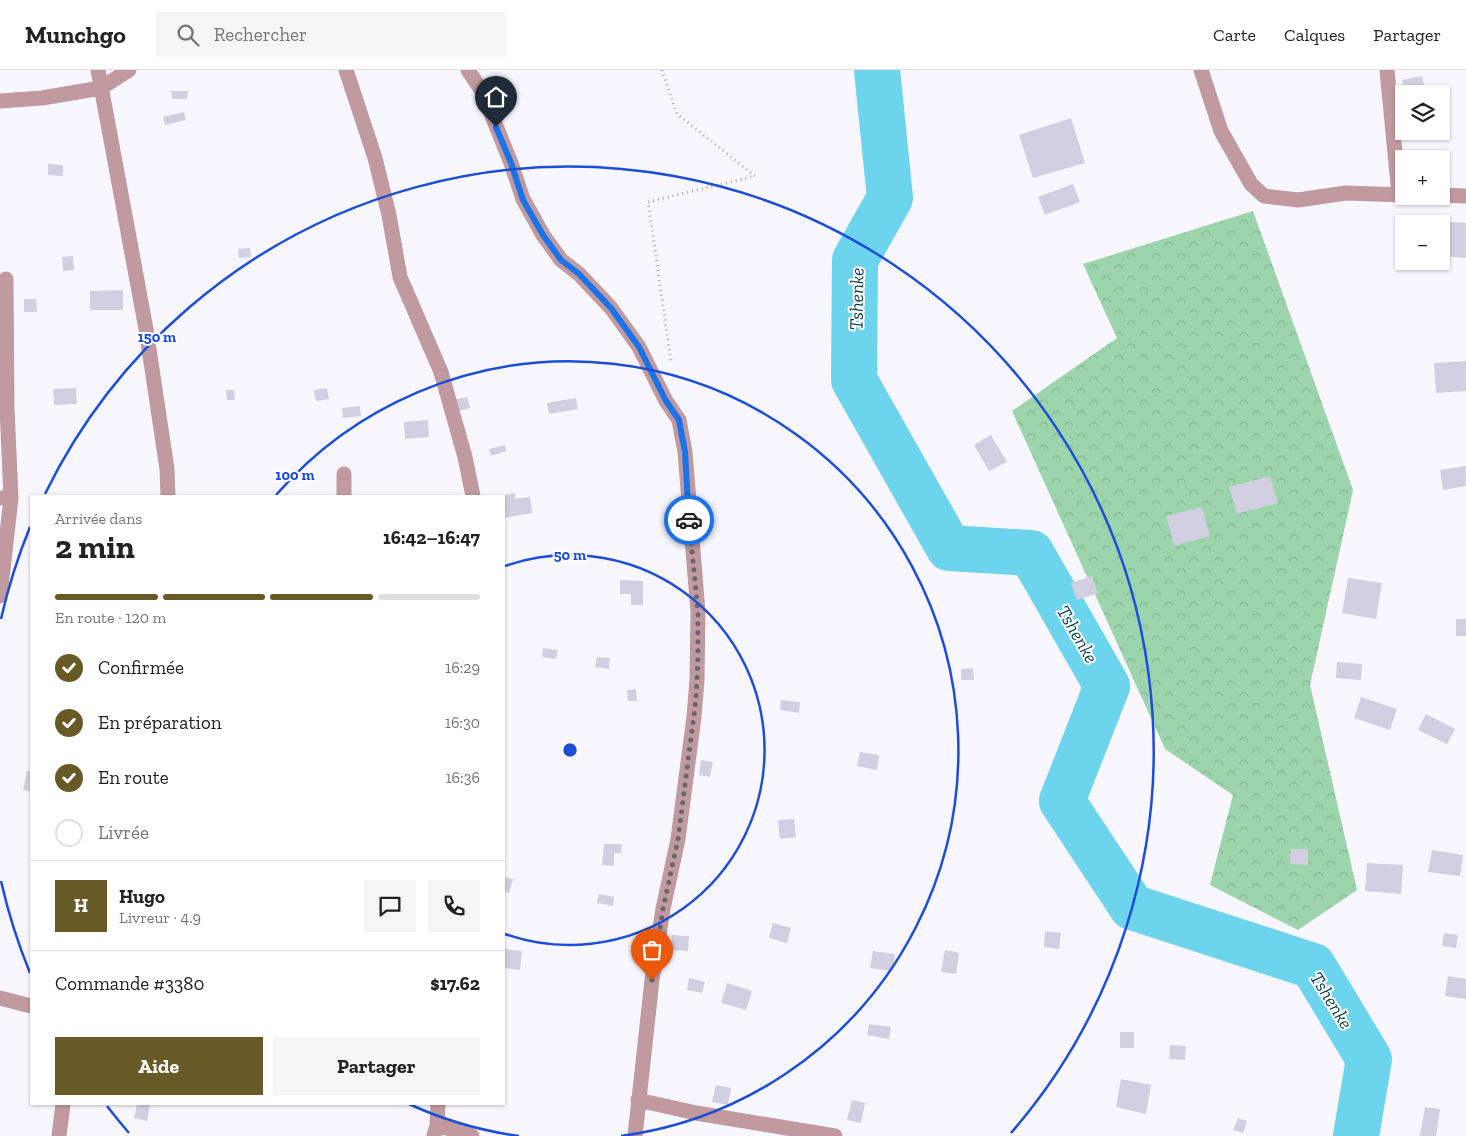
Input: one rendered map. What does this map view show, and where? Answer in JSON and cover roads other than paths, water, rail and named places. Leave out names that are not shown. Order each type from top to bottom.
[{"type":"street","points":[[98,70],[146,329],[167,469],[168,495]]},
{"type":"street","points":[[0,101],[42,98],[101,88],[129,70]]},
{"type":"street","points":[[346,70],[377,166],[391,224],[400,277],[441,372],[465,457],[473,495]]},
{"type":"street","points":[[468,70],[482,91],[511,163],[523,200],[543,235],[561,260],[579,274],[611,308],[639,347],[666,401],[679,420],[685,452],[698,612],[697,680],[694,718],[678,839],[661,918],[635,1136]]},
{"type":"street","points":[[1200,70],[1221,131],[1250,184],[1264,196],[1298,200],[1346,193],[1395,195]]},
{"type":"street","points":[[1387,70],[1397,150]]},
{"type":"street","points":[[1450,195],[1466,196]]},
{"type":"street","points":[[0,596],[7,408],[6,279]]},
{"type":"street","points":[[344,474],[344,495]]},
{"type":"street","points":[[0,998],[30,1006]]},
{"type":"street","points":[[638,1100],[696,1113],[835,1136]]},
{"type":"street","points":[[59,1136],[63,1105]]},
{"type":"street","points":[[438,1105],[436,1130],[472,1136]]},
{"type":"waterway","name":"Tshenke","points":[[877,70],[890,198],[855,260],[854,380],[949,548],[1031,553],[1107,686],[1062,801],[1132,907],[1313,966],[1369,1059],[1356,1136]]}]
